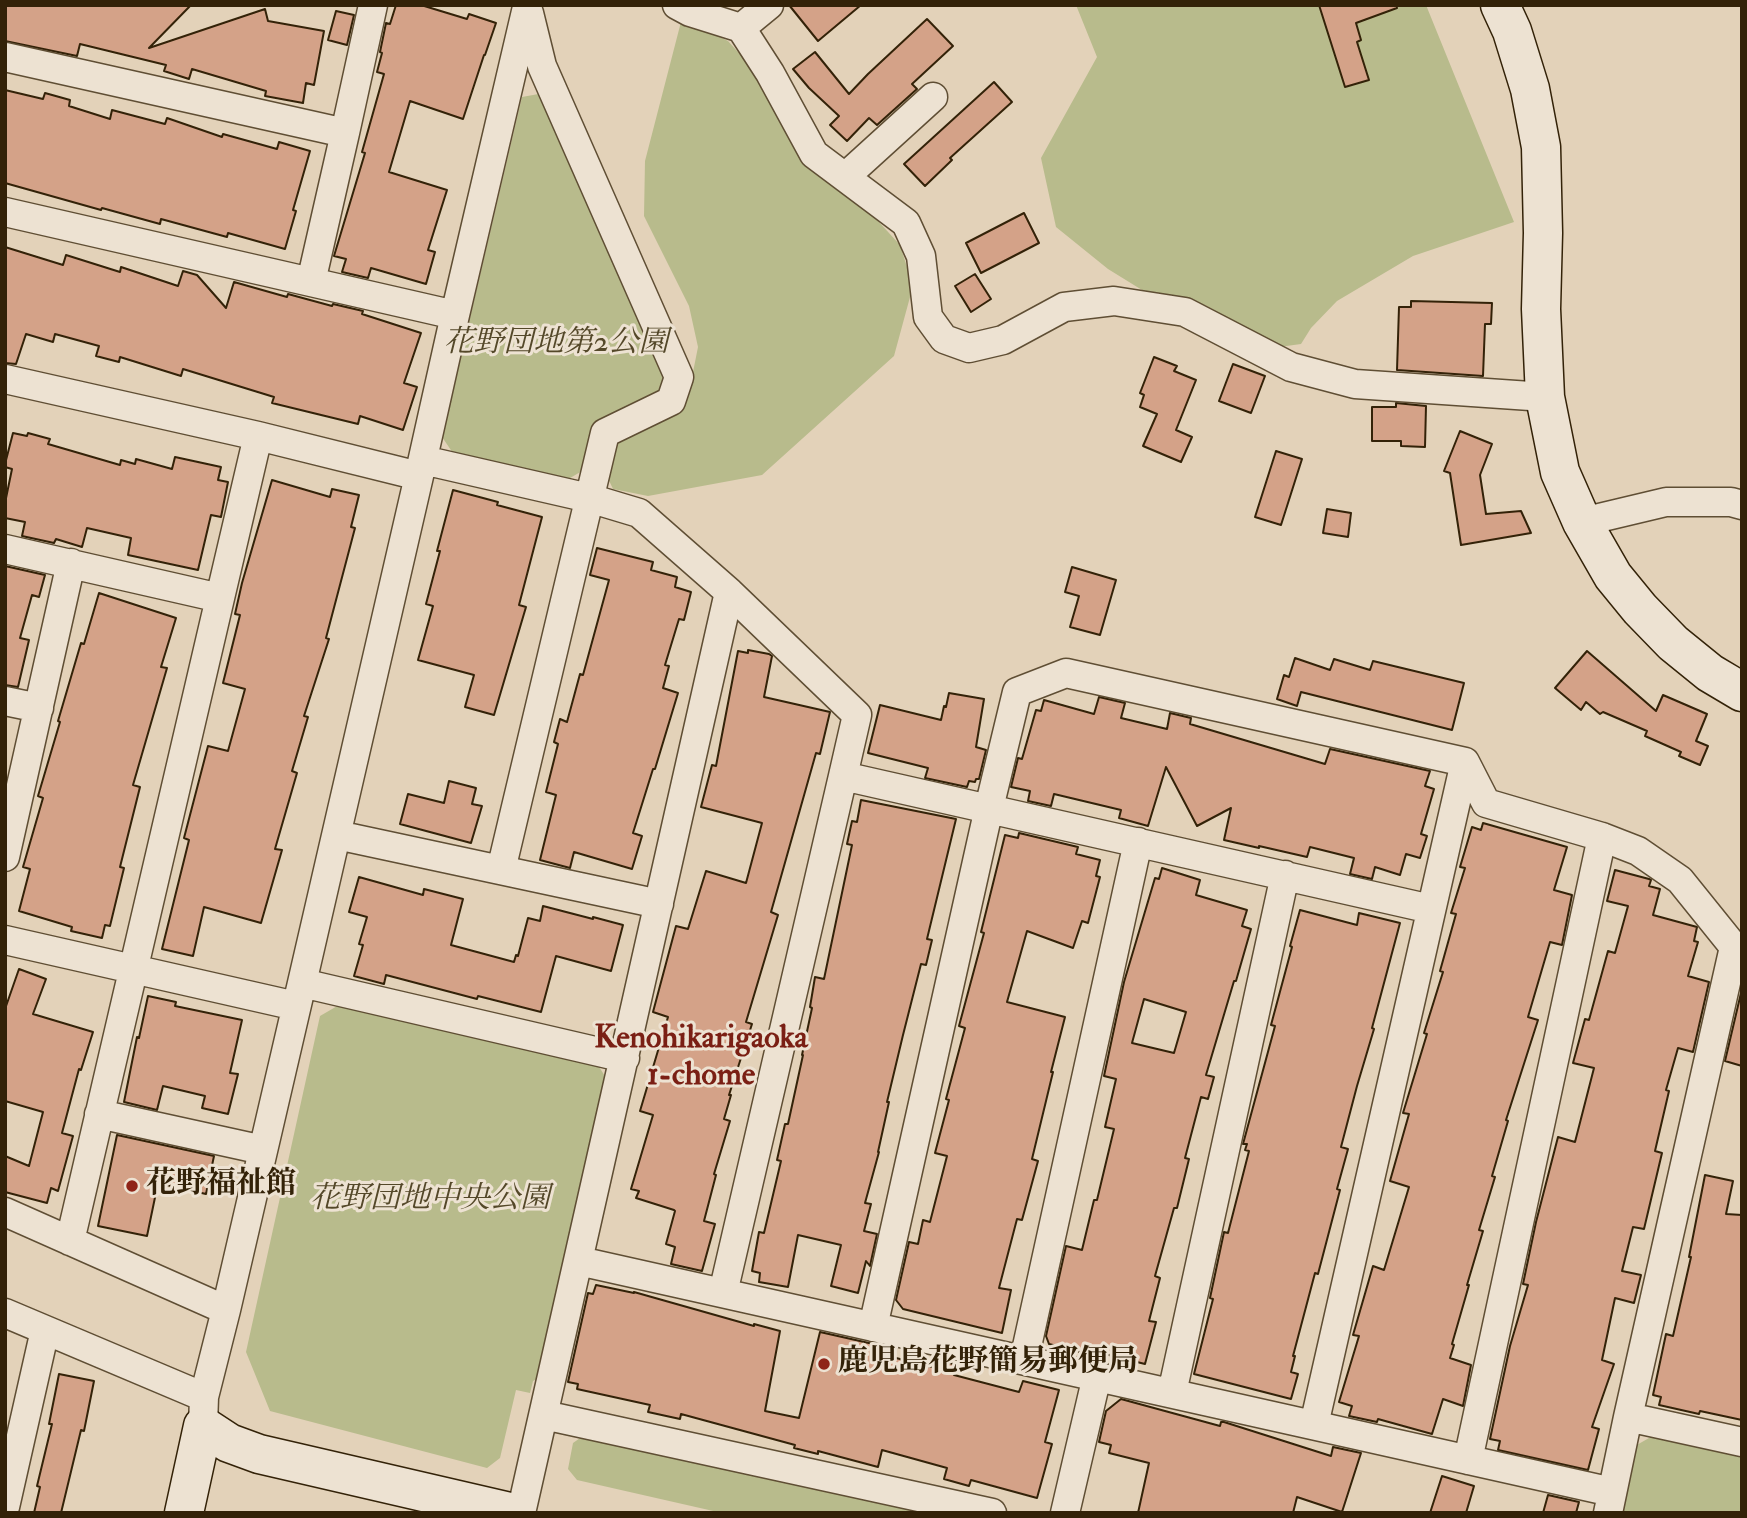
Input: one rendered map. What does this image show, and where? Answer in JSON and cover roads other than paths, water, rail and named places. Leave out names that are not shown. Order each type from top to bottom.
[{"type":"street","points":[[311,282],[373,5]]},
{"type":"street","points":[[677,5],[690,12],[741,28],[770,73],[814,154],[905,223],[921,257],[928,317],[944,339],[969,348],[1003,340],[1063,307],[1114,301],[1185,312],[1291,366],[1355,384],[1545,397]]},
{"type":"street","points":[[741,28],[769,5]]},
{"type":"street","points":[[1500,5],[1512,31],[1530,89],[1541,147],[1544,233],[1541,309],[1545,397],[1560,472],[1582,522],[1612,576],[1640,609],[1682,650],[1710,673],[1742,692]]},
{"type":"street","points":[[501,870],[605,433],[671,401],[679,376],[542,66],[531,6]]},
{"type":"street","points":[[184,1513],[226,1310],[455,314],[531,6]]},
{"type":"street","points":[[5,57],[345,133]]},
{"type":"street","points":[[845,177],[933,97]]},
{"type":"street","points":[[5,212],[455,314]]},
{"type":"street","points":[[5,379],[258,436],[589,498],[639,513],[729,592],[857,715],[723,1293]]},
{"type":"street","points":[[70,1241],[258,436]]},
{"type":"street","points":[[1582,522],[1666,502],[1731,502],[1742,505]]},
{"type":"street","points":[[5,549],[220,598]]},
{"type":"street","points":[[5,857],[71,563]]},
{"type":"street","points":[[521,1513],[729,592]]},
{"type":"street","points":[[873,1327],[1017,692],[1066,673],[1465,762]]},
{"type":"street","points":[[5,701],[38,708]]},
{"type":"street","points":[[579,1261],[1468,1460],[1610,1502],[1738,948],[1680,880],[1638,851],[1602,837],[1486,803],[1465,762]]},
{"type":"street","points":[[1314,1425],[1465,762]]},
{"type":"street","points":[[843,776],[1431,909]]},
{"type":"street","points":[[337,835],[659,904]]},
{"type":"street","points":[[1468,1460],[1602,837]]},
{"type":"street","points":[[1024,1360],[1138,842]]},
{"type":"street","points":[[1172,1393],[1285,875]]},
{"type":"street","points":[[5,940],[134,969],[299,995],[625,1058]]},
{"type":"street","points":[[100,1114],[263,1150]]},
{"type":"street","points":[[5,1212],[226,1310]]},
{"type":"street","points":[[5,1313],[45,1330],[203,1412],[229,1443],[259,1454],[514,1513]]},
{"type":"street","points":[[5,1507],[45,1330]]},
{"type":"street","points":[[1065,1513],[1097,1376]]},
{"type":"street","points":[[544,1415],[992,1513]]},
{"type":"street","points":[[1628,1417],[1742,1442]]},
{"type":"place","name":"花野福祉館","points":[[132,1186]]},
{"type":"place","name":"鹿児島花野簡易郵便局","points":[[824,1364]]},
{"type":"district","name":"Kenohikarigaoka 1-chome","points":[[701,1058]]},
{"type":"park label","name":"花野団地第2公園","points":[[556,345]]},
{"type":"park label","name":"花野団地中央公園","points":[[430,1201]]}]
